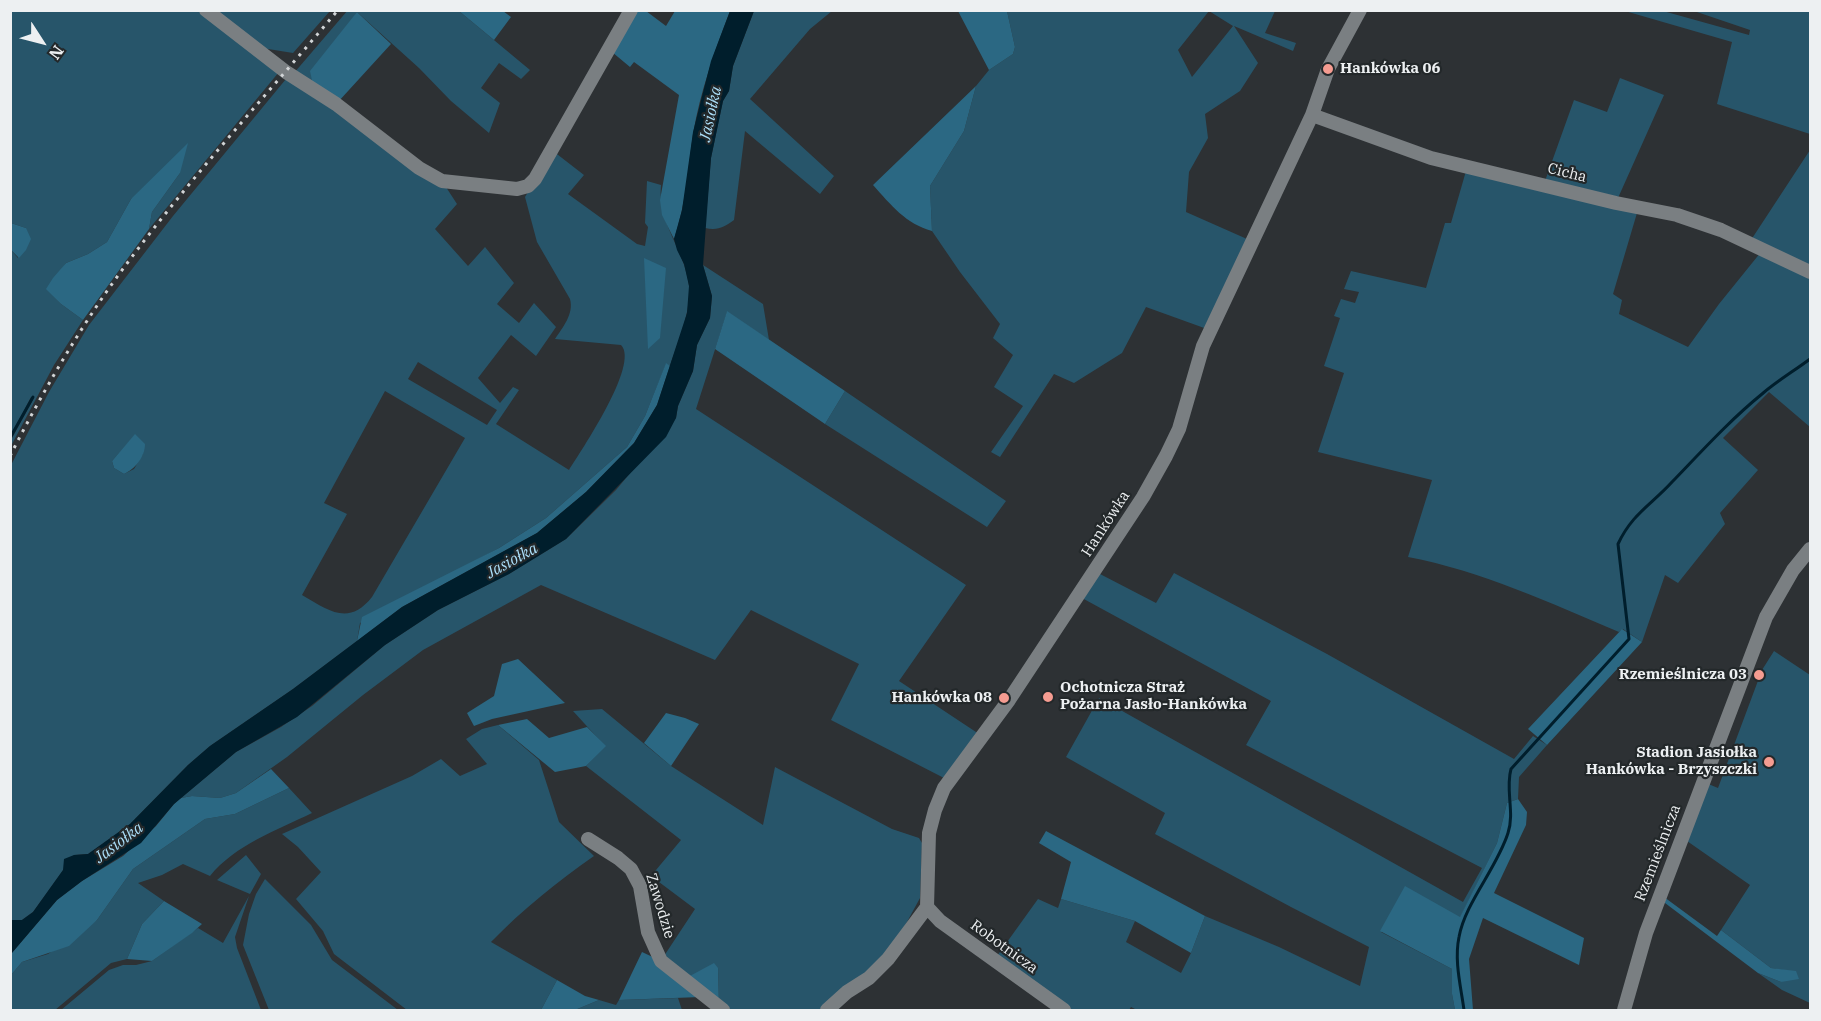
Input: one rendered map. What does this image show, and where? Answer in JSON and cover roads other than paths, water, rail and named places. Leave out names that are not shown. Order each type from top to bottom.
[{"type":"street","points":[[206,10],[286,72],[336,104],[419,168],[442,181],[517,189],[528,186],[535,179],[631,10]]},
{"type":"street","name":"Hankówka","points":[[927,907],[929,833],[944,788],[1009,700],[1143,497],[1166,456],[1179,429],[1203,346],[1312,115],[1328,69],[1360,10]]},
{"type":"street","name":"Cicha","points":[[1312,115],[1431,158],[1616,203],[1677,215],[1721,230],[1810,273]]},
{"type":"street","name":"Rzemieślnicza","points":[[1624,1011],[1646,933],[1766,617],[1793,570],[1810,549]]},
{"type":"street","name":"Zawodzie","points":[[588,839],[631,869],[640,886],[648,932],[661,961],[723,1011]]},
{"type":"street","points":[[827,1011],[848,992],[870,978],[888,959],[927,907]]},
{"type":"street","name":"Robotnicza","points":[[927,907],[940,921],[1064,1011]]},
{"type":"water","name":"Jasiołka","points":[[730,11],[754,11],[733,66],[729,91],[723,101],[711,158],[703,265],[712,296],[710,318],[697,345],[693,371],[678,406],[676,418],[666,437],[566,539],[509,574],[438,610],[385,645],[297,717],[236,752],[174,804],[141,843],[57,900],[11,954],[11,920],[22,920],[33,912],[63,870],[64,859],[74,855],[88,854],[130,824],[210,746],[293,689],[402,607],[537,533],[586,492],[634,443],[657,405],[687,313],[689,286],[684,264],[674,239],[682,210],[693,132],[711,61]]},
{"type":"waterway","points":[[1464,1010],[1458,965],[1459,937],[1462,924],[1474,898],[1497,859],[1508,833],[1511,817],[1509,785],[1511,769],[1629,639],[1618,544],[1623,534],[1636,517],[1716,436],[1768,389],[1810,359]]},
{"type":"waterway","points":[[10,438],[33,397]]},
{"type":"railway","points":[[10,456],[68,351],[134,254],[190,183],[338,10]]},
{"type":"place","name":"Hankówka 06","points":[[1328,69]]},
{"type":"place","name":"Rzemieślnicza 03","points":[[1759,675]]},
{"type":"place","name":"Ochotnicza Straż Pożarna Jasło-Hankówka","points":[[1048,697]]},
{"type":"place","name":"Hankówka 08","points":[[1004,698]]},
{"type":"place","name":"Stadion Jasiołka Hankówka - Brzyszczki","points":[[1769,762]]}]
